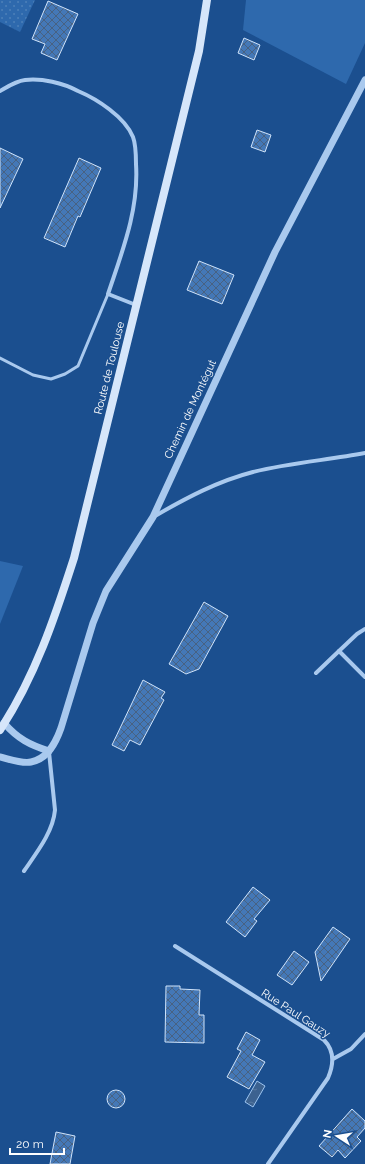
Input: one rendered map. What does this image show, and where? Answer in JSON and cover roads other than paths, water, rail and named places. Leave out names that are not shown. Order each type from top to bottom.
[{"type":"main road","name":"Route de Toulouse","points":[[2,726],[33,671],[60,603],[74,558],[199,51],[207,0]]},
{"type":"street","points":[[0,91],[24,80],[40,80],[71,87],[110,109],[132,136],[136,152],[138,182],[129,233],[108,294],[136,305]]},
{"type":"street","name":"Chemin de Montégut","points":[[0,757],[30,763],[39,760],[56,742],[93,623],[106,591],[153,517],[275,252],[365,80]]},
{"type":"street","points":[[153,517],[202,491],[253,472],[365,453]]},
{"type":"street","points":[[316,673],[357,634],[365,629]]},
{"type":"street","points":[[339,651],[365,677]]},
{"type":"street","points":[[2,726],[24,741],[49,751],[55,810],[54,819],[40,847],[24,871]]},
{"type":"street","name":"Rue Paul Gauzy","points":[[175,946],[324,1040],[332,1050],[333,1059]]},
{"type":"street","points":[[268,1164],[328,1078],[332,1069],[333,1059],[351,1049],[365,1034]]},
{"type":"lane","points":[[0,358],[33,375],[51,378],[64,374],[78,366],[108,294]]},
{"type":"water","points":[[257,1081],[265,1086],[253,1107],[245,1102]]}]
